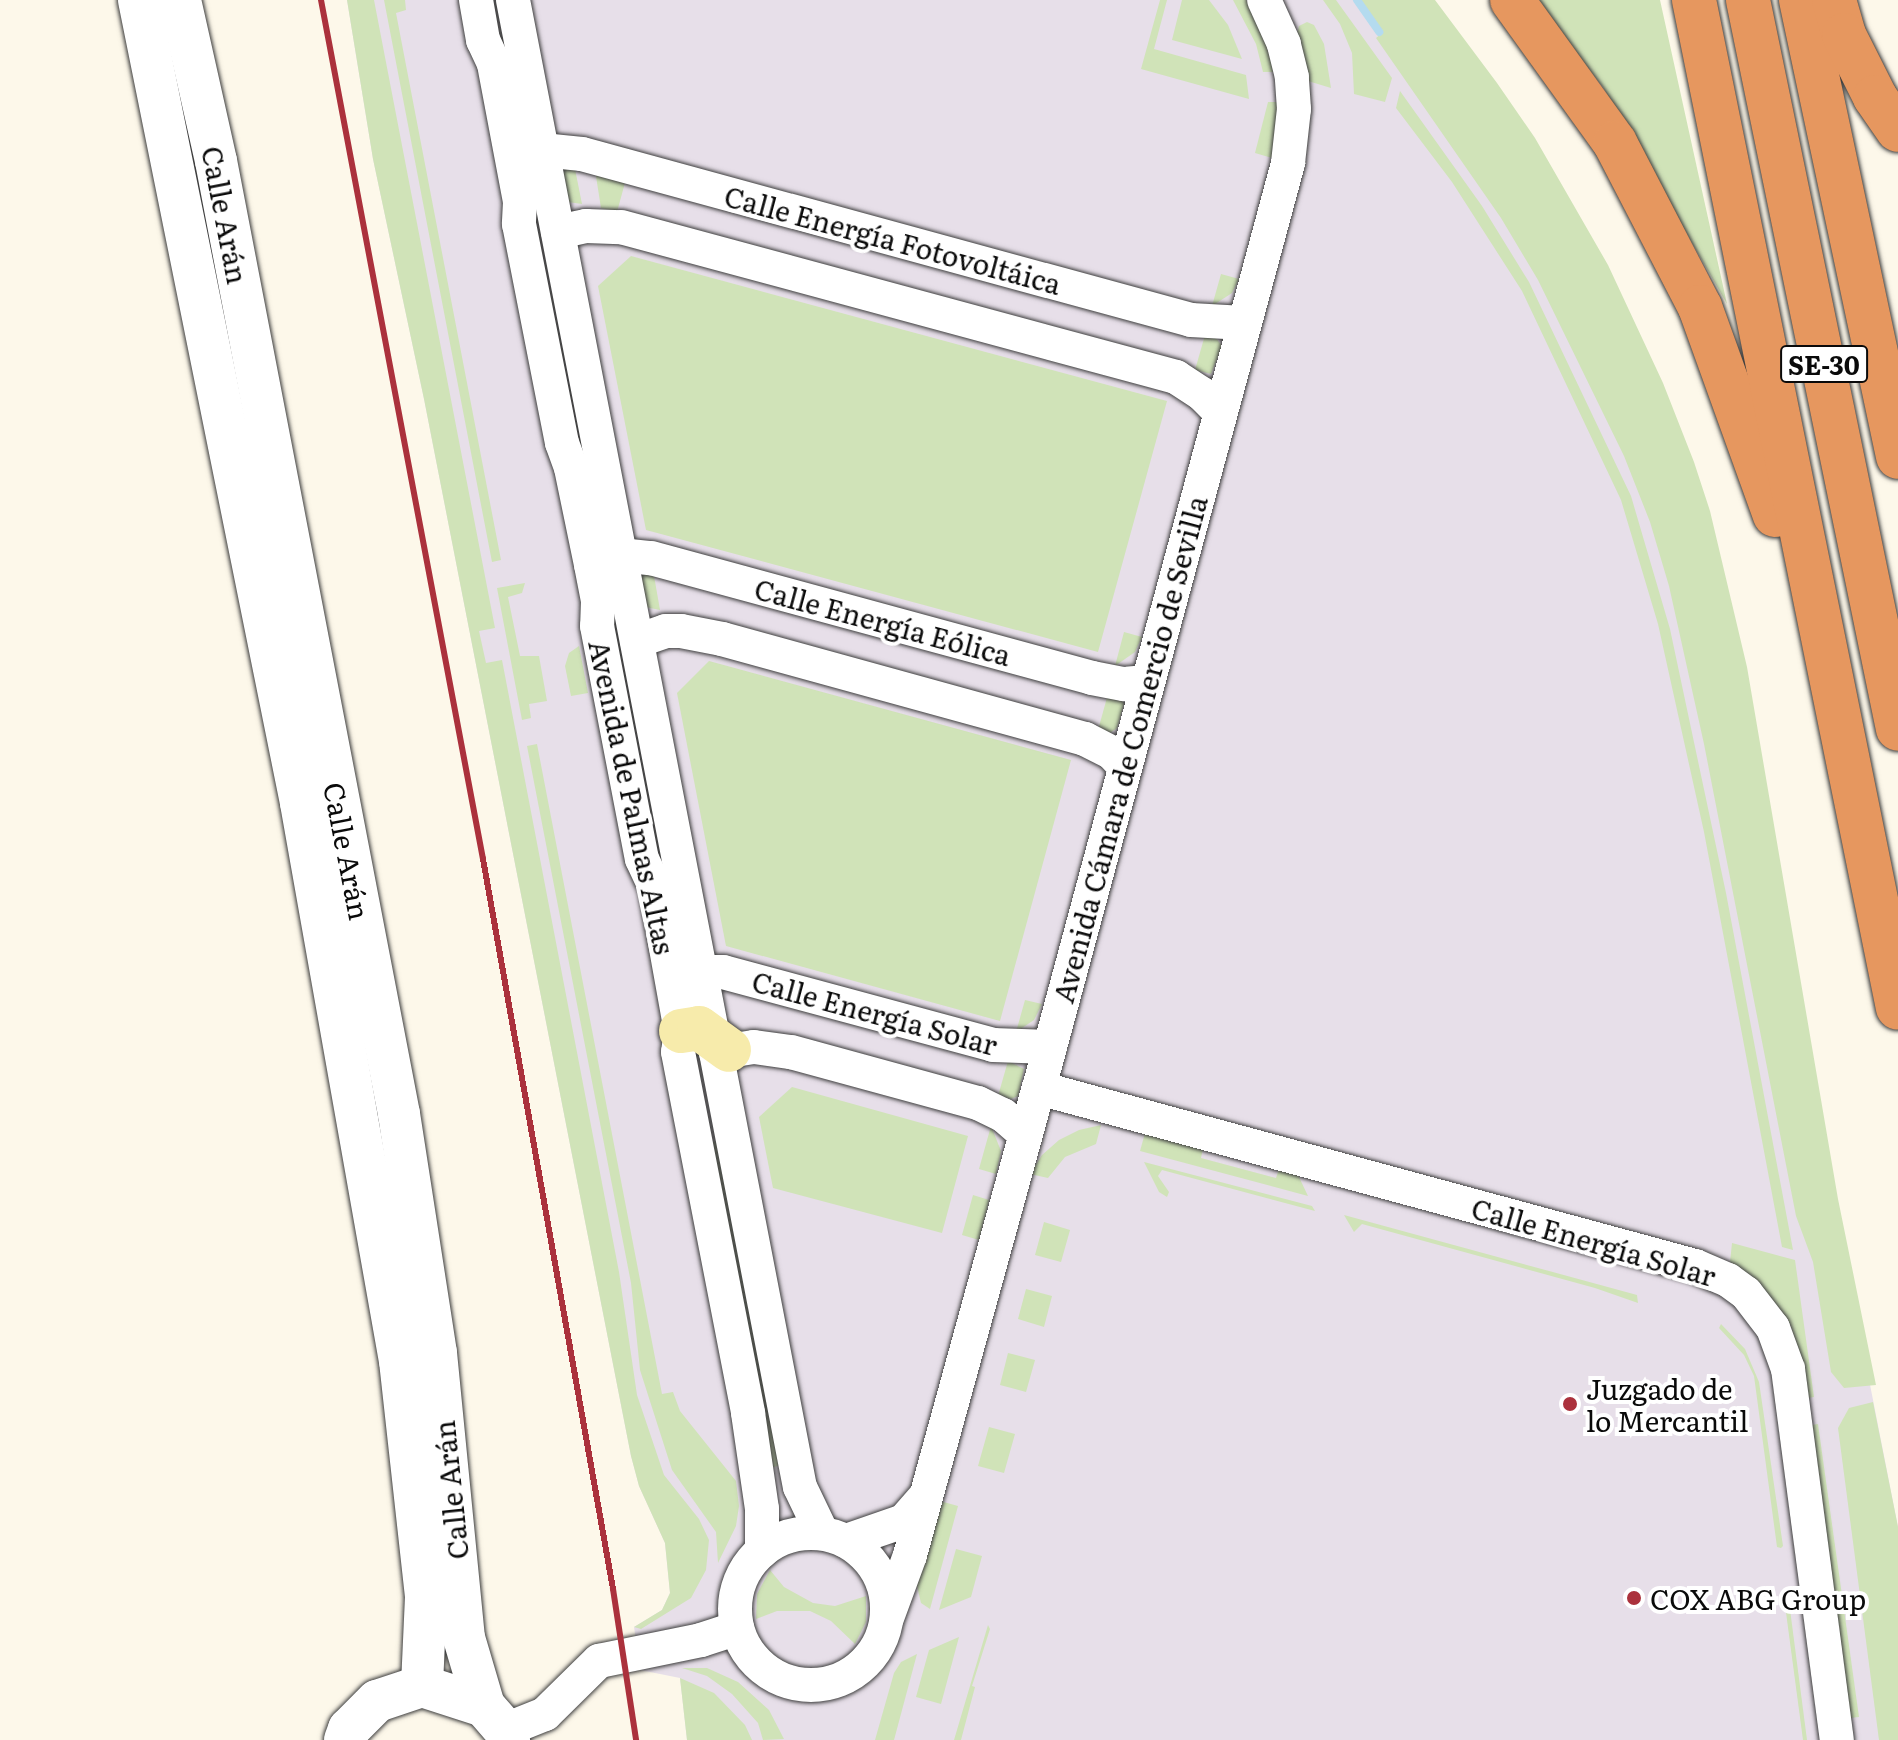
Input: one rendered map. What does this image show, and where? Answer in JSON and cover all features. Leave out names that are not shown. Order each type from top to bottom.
[{"type":"highway","points":[[1512,0],[1615,143],[1700,307],[1768,491],[1849,771]]},
{"type":"highway","points":[[1694,0],[1898,1008]]},
{"type":"highway","name":"SE-30","points":[[1748,0],[1898,729]]},
{"type":"highway","name":"SE-30","points":[[1801,0],[1898,457]]},
{"type":"highway","points":[[1834,0],[1844,35],[1875,97],[1898,130]]},
{"type":"highway","points":[[1851,0],[1863,33],[1898,103]]},
{"type":"street","name":"Calle Arán","points":[[139,0],[301,803],[398,1346],[426,1597],[422,1686]]},
{"type":"street","name":"Calle Arán","points":[[180,0],[216,161],[399,1114],[436,1353],[464,1638],[499,1726]]},
{"type":"street","name":"Avenida de Palmas Altas","points":[[476,0],[483,40],[494,64],[520,202],[519,224],[562,443],[571,468],[598,601],[597,626],[642,859],[655,887],[710,1043]]},
{"type":"street","name":"Avenida de Palmas Altas","points":[[513,0],[542,150],[563,224],[620,555],[643,630],[701,972],[710,1043],[800,1487],[834,1537]]},
{"type":"street","name":"Avenida Cámara de Comercio de Sevilla","points":[[887,1618],[903,1579],[1039,1088],[1288,163],[1294,109],[1292,77],[1284,44],[1264,0]]},
{"type":"street","name":"Calle Energía Fotovoltáica","points":[[542,150],[582,154],[1191,320],[1244,323]]},
{"type":"street","points":[[520,202],[540,201],[563,224],[621,227],[1176,377],[1194,387],[1220,412]]},
{"type":"street","name":"Calle Energía Eólica","points":[[620,555],[651,558],[1092,678],[1124,684],[1147,682]]},
{"type":"street","points":[[598,601],[614,599],[643,630],[681,631],[722,639],[1078,737],[1112,753],[1124,766]]},
{"type":"street","name":"Calle Energía Solar","points":[[701,972],[723,972],[993,1045],[1050,1047]]},
{"type":"street","points":[[710,1043],[791,1052],[978,1103],[1003,1115],[1025,1134]]},
{"type":"street","name":"Avenida de Palmas Altas","points":[[710,1043],[678,1052],[748,1413],[762,1509],[762,1551]]},
{"type":"street","name":"Calle Energía Solar","points":[[1039,1088],[1695,1266],[1728,1280],[1746,1293],[1773,1328],[1788,1369],[1837,1740]]},
{"type":"street","points":[[834,1537],[865,1555],[879,1573],[886,1595],[884,1635],[863,1666],[848,1676],[813,1685],[795,1684],[762,1667],[751,1656],[737,1628],[737,1594],[746,1570],[762,1551],[790,1535],[834,1537],[904,1521],[924,1498]]},
{"type":"street","points":[[345,1740],[349,1729],[377,1701],[422,1686],[499,1726],[545,1714],[599,1661],[701,1640],[737,1628]]},
{"type":"shaded area","points":[[347,0],[1409,0],[1575,212],[1839,1227],[1898,1527],[1898,1740],[687,1740],[680,1678],[640,1670],[634,1627],[662,1610],[670,1593],[665,1543],[639,1486],[631,1456],[424,399],[373,159]]},
{"type":"green space","points":[[347,0],[374,0],[495,628],[479,631],[486,663],[502,660],[619,1272],[637,1395],[664,1475],[699,1519],[709,1540],[706,1570],[691,1598],[641,1629],[634,1627],[662,1610],[670,1593],[665,1543],[639,1486],[631,1456],[424,399],[373,159]]},
{"type":"green space","points":[[384,0],[405,0],[406,10],[396,13],[501,560],[492,562]]},
{"type":"green space","points":[[1160,0],[1167,0],[1154,49],[1246,75],[1249,99],[1141,69]]},
{"type":"green space","points":[[1182,0],[1209,0],[1228,25],[1242,59],[1172,40]]},
{"type":"green space","points":[[1233,0],[1246,0],[1253,11],[1265,36],[1275,72],[1263,72],[1256,44]]},
{"type":"green space","points":[[1323,0],[1336,0],[1392,78],[1385,102],[1354,94],[1352,53],[1340,24]]},
{"type":"green space","points":[[1360,0],[1435,0],[1497,83],[1535,138],[1608,265],[1663,383],[1694,462],[1710,511],[1747,667],[1838,1199],[1876,1385],[1844,1388],[1831,1372],[1813,1262],[1796,1216],[1704,744],[1669,586],[1650,522],[1624,456],[1538,280],[1501,218],[1376,38],[1382,33]]},
{"type":"green space","points":[[1534,0],[1660,0],[1727,304],[1603,87]]},
{"type":"green space","points":[[1307,22],[1314,25],[1324,44],[1331,88],[1308,81],[1297,33],[1299,26]]},
{"type":"green space","points":[[1400,91],[1482,206],[1529,282],[1631,496],[1670,629],[1726,893],[1793,1250],[1782,1247],[1704,832],[1658,624],[1621,500],[1522,291],[1452,182],[1396,108]]},
{"type":"green space","points":[[1268,102],[1278,102],[1272,158],[1255,153]]},
{"type":"green space","points":[[574,164],[582,204],[568,202],[558,170]]},
{"type":"green space","points":[[595,170],[626,179],[617,212],[601,208]]},
{"type":"green space","points":[[631,256],[1167,401],[1098,652],[646,530],[598,286]]},
{"type":"green space","points":[[1221,274],[1239,279],[1232,293],[1212,306]]},
{"type":"green space","points":[[1205,335],[1216,338],[1222,346],[1211,374],[1195,370]]},
{"type":"green space","points":[[653,570],[660,610],[645,607],[636,576]]},
{"type":"green space","points":[[525,583],[522,593],[508,597],[520,656],[539,656],[547,701],[529,704],[531,718],[522,720],[497,588]]},
{"type":"green space","points":[[1124,632],[1142,637],[1135,652],[1115,666]]},
{"type":"green space","points":[[579,646],[588,693],[571,696],[565,666],[569,653]]},
{"type":"green space","points":[[709,661],[1071,760],[1000,1021],[726,946],[677,693]]},
{"type":"green space","points":[[1108,694],[1122,699],[1124,704],[1117,728],[1110,733],[1098,730]]},
{"type":"green space","points":[[537,744],[662,1394],[673,1392],[680,1411],[736,1481],[739,1506],[736,1526],[718,1563],[716,1532],[672,1470],[640,1370],[631,1283],[527,746]]},
{"type":"green space","points":[[1025,1000],[1042,1004],[1034,1020],[1016,1032]]},
{"type":"green space","points":[[1008,1061],[1024,1069],[1018,1096],[1011,1099],[998,1096]]},
{"type":"green space","points":[[792,1087],[968,1136],[942,1233],[773,1188],[759,1117]]},
{"type":"green space","points":[[1101,1125],[1096,1144],[1065,1157],[1048,1178],[1030,1174],[1042,1155],[1059,1140],[1079,1130]]},
{"type":"green space","points":[[991,1126],[1001,1151],[996,1174],[979,1169]]},
{"type":"green space","points":[[1145,1133],[1203,1149],[1201,1158],[1276,1178],[1279,1169],[1298,1175],[1308,1196],[1140,1151]]},
{"type":"green space","points":[[724,1140],[787,1464],[769,1468],[706,1143]]},
{"type":"green space","points":[[1144,1162],[1312,1206],[1315,1211],[1162,1170],[1158,1176],[1169,1192],[1167,1197],[1159,1192]]},
{"type":"green space","points":[[973,1195],[989,1200],[979,1240],[962,1235]]},
{"type":"green space","points":[[1344,1215],[1637,1295],[1638,1303],[1595,1288],[1362,1224],[1354,1232]]},
{"type":"green space","points":[[1044,1222],[1070,1230],[1061,1262],[1035,1255]]},
{"type":"green space","points":[[1732,1243],[1795,1260],[1814,1397],[1808,1398],[1801,1356],[1790,1325],[1760,1284],[1730,1262]]},
{"type":"green space","points":[[1026,1289],[1052,1296],[1044,1327],[1018,1319]]},
{"type":"green space","points":[[1721,1324],[1745,1349],[1759,1382],[1781,1548],[1777,1547],[1754,1376],[1744,1355],[1719,1328]]},
{"type":"green space","points":[[1008,1353],[1035,1360],[1026,1392],[1000,1385]]},
{"type":"green space","points":[[1873,1402],[1898,1527],[1898,1740],[1879,1740],[1838,1428],[1849,1408]]},
{"type":"green space","points":[[1818,1424],[1859,1717],[1850,1718],[1812,1425]]},
{"type":"green space","points":[[989,1427],[1015,1434],[1004,1473],[978,1466]]},
{"type":"green space","points":[[940,1501],[958,1506],[930,1609],[921,1603],[917,1586]]},
{"type":"green space","points":[[956,1549],[982,1556],[971,1597],[939,1610]]},
{"type":"green space","points":[[770,1570],[784,1587],[813,1603],[835,1606],[866,1596],[866,1622],[855,1644],[831,1621],[810,1611],[777,1611],[756,1619],[757,1594]]},
{"type":"green space","points":[[1788,1594],[1807,1740],[1803,1740],[1787,1620],[1784,1595]]},
{"type":"green space","points":[[988,1625],[990,1629],[972,1686],[975,1687],[961,1740],[954,1740]]},
{"type":"green space","points":[[959,1637],[941,1704],[916,1697],[929,1650]]},
{"type":"green space","points":[[917,1654],[894,1740],[875,1740],[894,1673],[901,1662]]},
{"type":"green space","points":[[682,1668],[707,1668],[738,1682],[769,1710],[784,1739],[763,1740],[758,1723],[732,1694],[707,1676]]},
{"type":"green space","points":[[680,1678],[714,1693],[745,1725],[752,1740],[687,1740]]},
{"type":"waterway","points":[[1357,0],[1379,32]]},
{"type":"railway","points":[[321,0],[483,859],[613,1589],[636,1740]]},
{"type":"place","name":"Juzgado de lo Mercantil","points":[[1570,1404]]},
{"type":"place","name":"COX ABG Group","points":[[1634,1598]]}]
